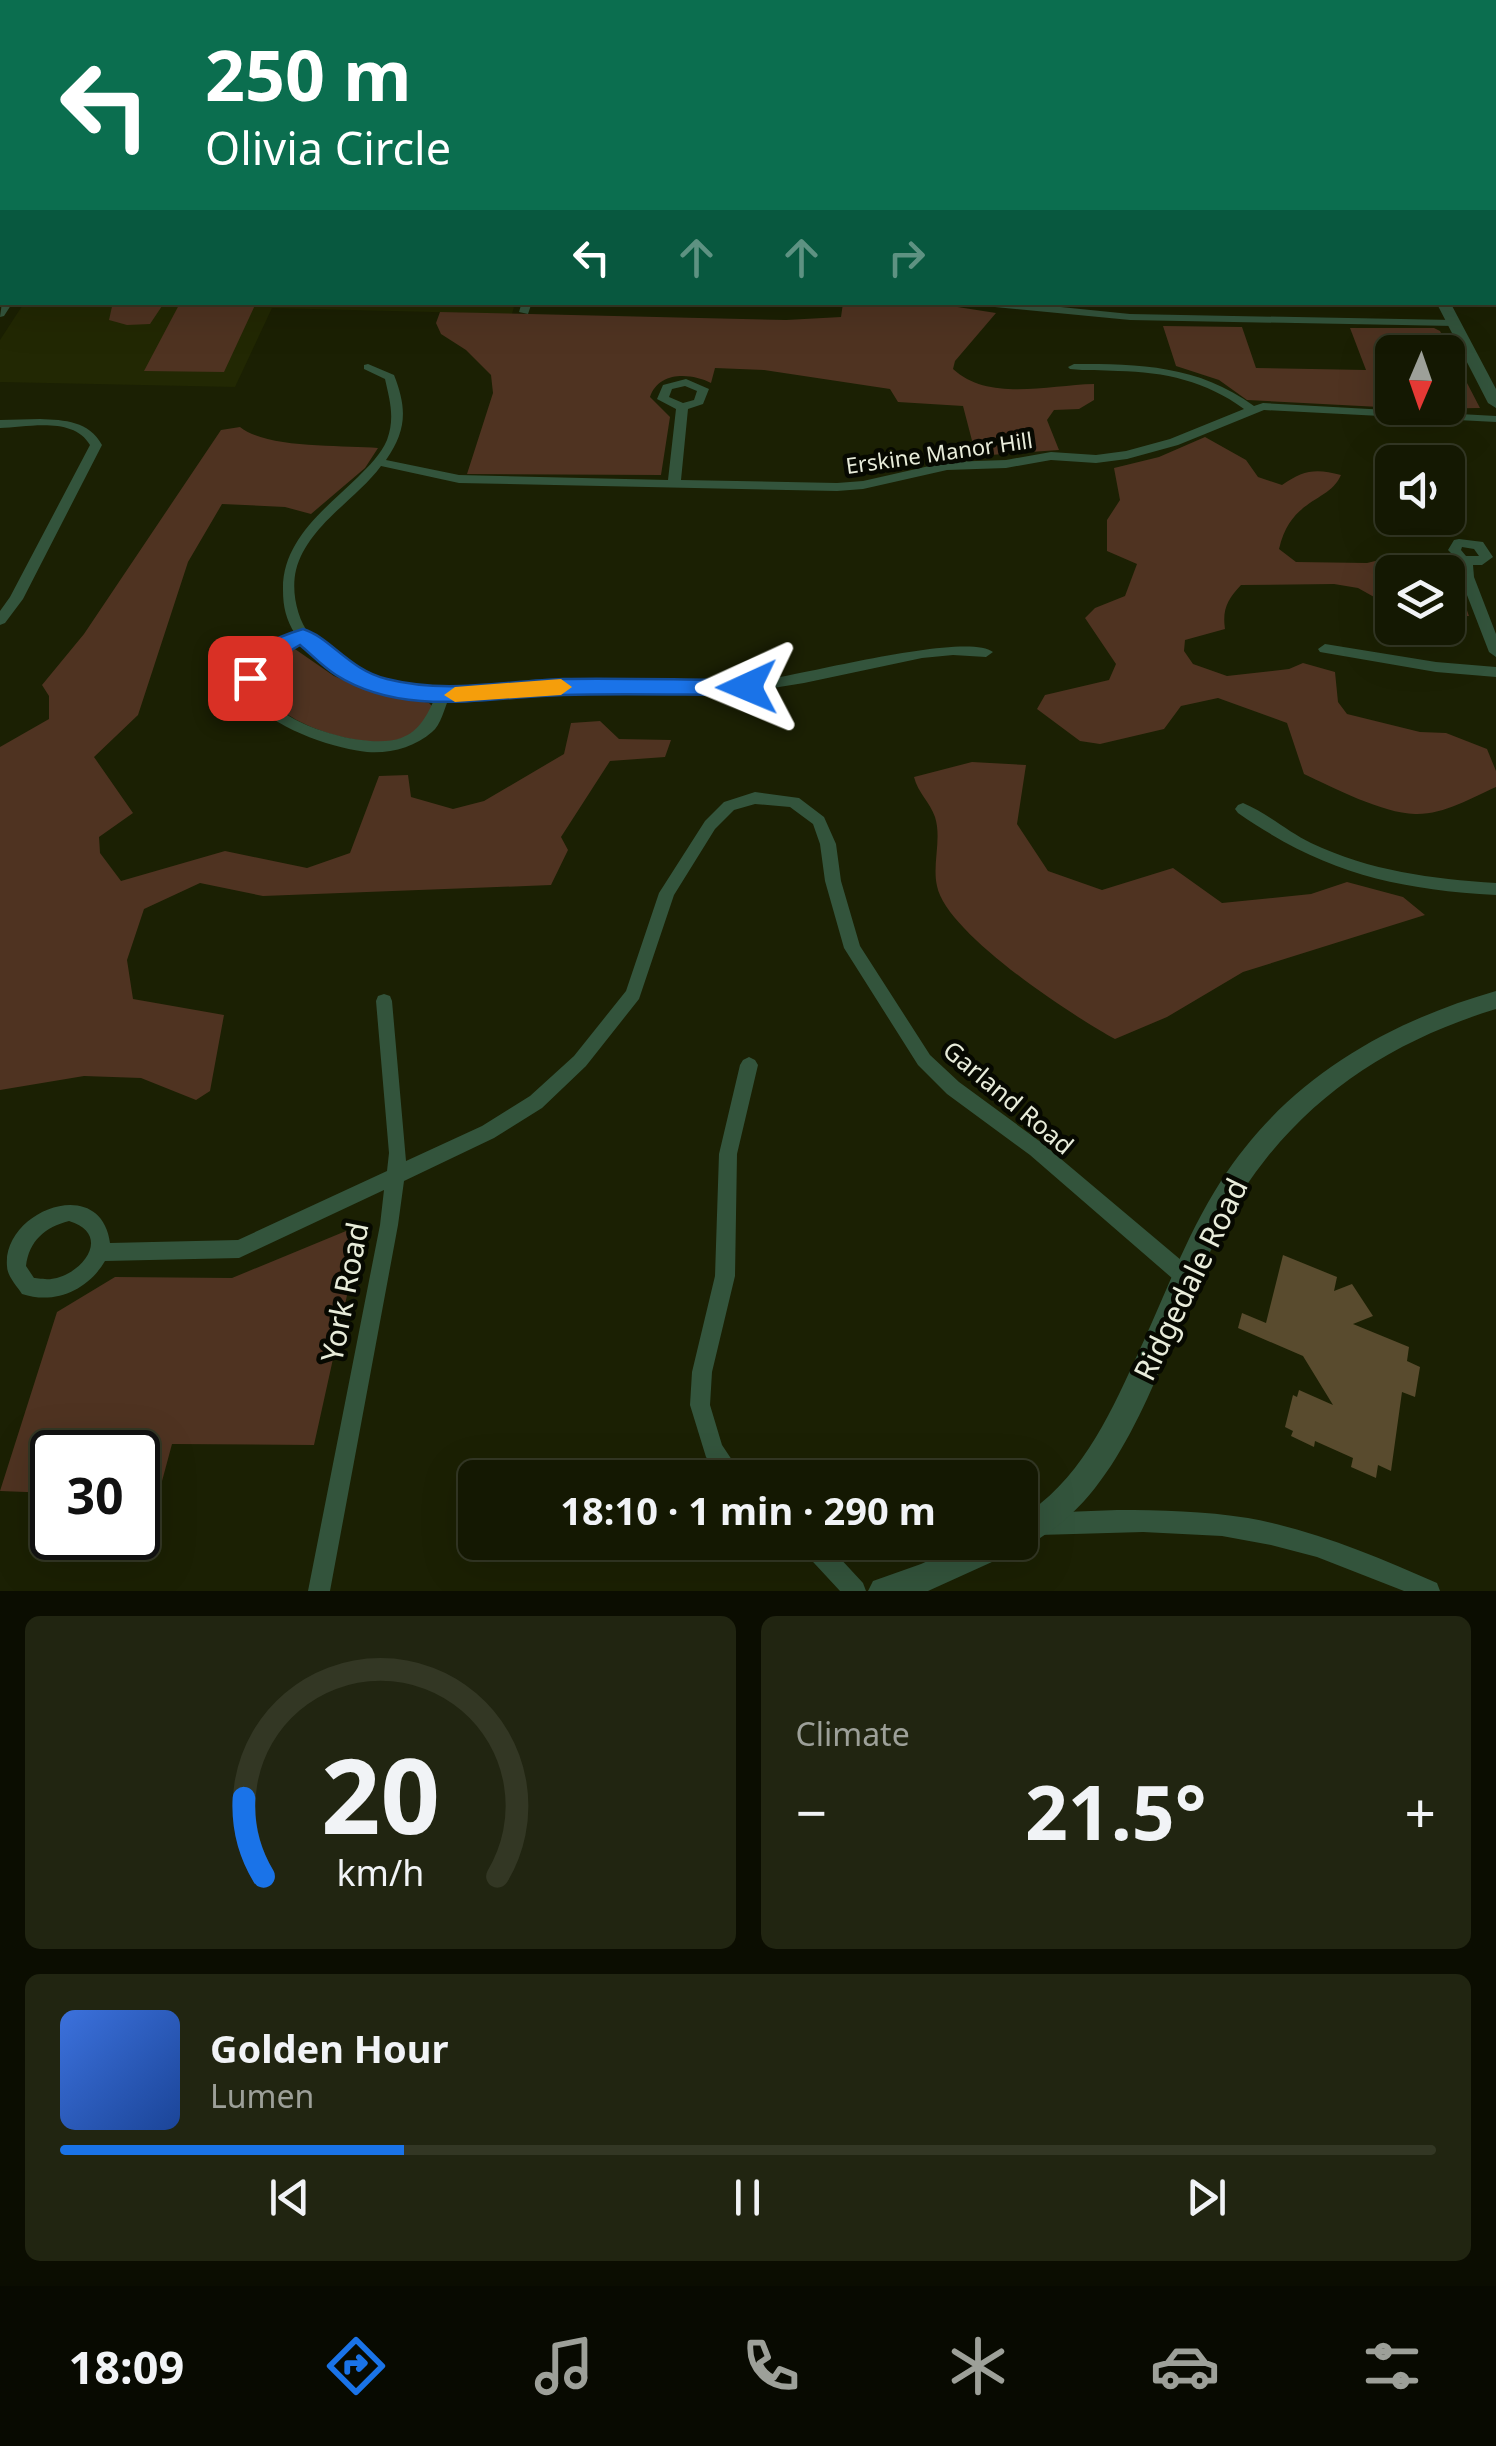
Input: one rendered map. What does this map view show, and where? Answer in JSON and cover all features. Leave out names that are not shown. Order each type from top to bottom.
[{"type":"street","points":[[1003,305],[1130,317],[1454,323]]},
{"type":"street","points":[[1269,305],[1274,320]]},
{"type":"street","points":[[1445,305],[1489,376],[1496,403]]},
{"type":"street","points":[[368,367],[390,377],[401,413],[392,445],[380,462],[314,526],[294,558],[287,584],[290,609],[303,636],[326,660],[362,680],[403,691],[444,695],[561,687],[747,687],[864,666],[912,653],[949,648],[986,652]]},
{"type":"street","points":[[1074,367],[1134,367],[1185,377],[1222,389],[1250,408]]},
{"type":"street","name":"Erskine Manor Hill","points":[[380,462],[459,480],[850,486],[947,466],[1006,464],[1051,456],[1112,458],[1174,442],[1250,408],[1286,406],[1496,418]]},
{"type":"street","points":[[674,484],[682,407]]},
{"type":"street","points":[[0,424],[73,426],[93,435],[94,452],[16,599],[0,620]]},
{"type":"street","points":[[1467,561],[1466,577],[1496,652]]},
{"type":"street","points":[[303,636],[268,651],[257,661],[250,678],[256,694],[274,713],[311,734],[370,747],[408,743],[433,727],[444,695]]},
{"type":"street","points":[[1324,649],[1496,672]]},
{"type":"street","name":"Garland Road","points":[[100,1252],[240,1249],[488,1132],[536,1102],[580,1062],[633,994],[667,893],[710,824],[729,806],[741,801],[784,800],[804,808],[824,830],[838,903],[852,948],[924,1060],[953,1088],[1036,1149],[1187,1278]]},
{"type":"street","points":[[1243,809],[1306,850],[1372,875],[1425,885],[1496,889]]},
{"type":"street","name":"Ridgedale Road","points":[[1038,1523],[1056,1511],[1086,1477],[1118,1429],[1215,1216],[1245,1166],[1316,1089],[1385,1041],[1424,1023],[1496,1000]]},
{"type":"street","name":"York Road","points":[[319,1591],[398,1153],[384,1001]]},
{"type":"street","points":[[720,1460],[713,1450],[700,1405],[702,1372],[725,1276],[728,1154],[749,1065]]},
{"type":"street","points":[[69,1212],[92,1219],[99,1228],[100,1252],[82,1276],[55,1290],[28,1287],[16,1268],[16,1255],[30,1230],[69,1212]]},
{"type":"street","points":[[1038,1529],[1097,1521],[1243,1528],[1318,1546],[1429,1591]]},
{"type":"street","points":[[827,1560],[855,1591]]},
{"type":"street","points":[[883,1591],[964,1560]]},
{"type":"shaded area","points":[[23,305],[514,305],[512,314],[272,308],[235,387],[0,382],[0,340]]},
{"type":"shaded area","points":[[112,305],[163,305],[150,324],[127,325],[109,320]]},
{"type":"shaded area","points":[[179,305],[255,305],[224,372],[144,371]]},
{"type":"shaded area","points":[[843,305],[945,305],[996,313],[955,361],[953,369],[968,379],[1001,389],[1094,384],[1094,400],[1079,409],[1054,410],[1047,420],[1059,450],[976,456],[963,406],[898,402],[890,389],[764,370],[715,368],[711,383],[676,376],[654,389],[650,397],[670,417],[661,475],[467,474],[493,393],[491,375],[466,350],[441,334],[436,323],[440,312],[786,320],[841,317]]},
{"type":"shaded area","points":[[1163,326],[1242,327],[1256,368],[1366,370],[1350,328],[1434,328],[1442,335],[1375,335],[1375,407],[1247,400],[1219,380],[1176,366]]},
{"type":"shaded area","points":[[1465,379],[1480,408],[1465,408]]},
{"type":"shaded area","points":[[240,427],[286,443],[378,448],[365,468],[311,514],[285,507],[222,504],[188,562],[138,715],[94,757],[133,813],[99,837],[100,853],[121,881],[225,851],[307,868],[350,853],[379,776],[408,775],[411,797],[453,809],[484,801],[564,754],[571,723],[600,721],[619,739],[671,740],[665,757],[610,761],[561,837],[568,850],[551,885],[263,896],[200,883],[144,909],[127,960],[133,999],[224,1015],[210,1091],[196,1100],[141,1078],[84,1076],[0,1090],[0,747],[49,719],[49,696],[42,685],[84,634],[221,430]]},
{"type":"shaded area","points":[[1205,437],[1246,460],[1258,477],[1282,485],[1310,472],[1341,475],[1328,491],[1292,519],[1279,549],[1296,562],[1375,561],[1375,598],[1358,588],[1334,584],[1241,585],[1227,605],[1225,629],[1185,640],[1184,651],[1193,664],[1227,676],[1289,669],[1303,663],[1335,672],[1338,702],[1347,714],[1420,732],[1446,733],[1487,749],[1496,771],[1496,787],[1436,812],[1402,813],[1358,799],[1304,774],[1287,723],[1218,698],[1181,706],[1164,729],[1100,744],[1080,741],[1037,709],[1045,695],[1109,680],[1116,664],[1085,618],[1095,608],[1125,596],[1137,564],[1107,551],[1107,520],[1120,500],[1114,468],[1159,457]]},
{"type":"shaded area","points":[[292,647],[334,676],[360,687],[429,703],[434,708],[426,727],[394,741],[365,741],[324,732],[285,713],[262,685],[260,667],[281,648]]},
{"type":"shaded area","points":[[972,762],[1026,765],[1017,824],[1048,871],[1102,890],[1173,868],[1222,903],[1311,894],[1347,882],[1403,897],[1425,915],[1243,972],[1167,1017],[1115,1039],[1013,971],[986,949],[945,905],[936,878],[935,817],[914,777]]},
{"type":"shaded area","points":[[346,1231],[355,1231],[359,1241],[314,1445],[172,1444],[160,1489],[160,1430],[30,1430],[30,1492],[0,1491],[57,1312],[115,1277],[232,1278]]},
{"type":"building","points":[[1283,1255],[1337,1277],[1334,1291],[1352,1284],[1373,1316],[1353,1324],[1409,1347],[1407,1361],[1420,1367],[1415,1397],[1402,1392],[1391,1471],[1378,1465],[1376,1478],[1351,1467],[1353,1458],[1315,1441],[1314,1447],[1291,1436],[1293,1431],[1285,1427],[1293,1395],[1297,1397],[1299,1390],[1333,1405],[1303,1356],[1238,1328],[1242,1313],[1266,1323]]},
{"type":"slow traffic","points":[[455,695],[561,687]]},
{"type":"route","points":[[250,678],[257,661],[268,651],[303,636],[326,660],[362,680],[414,693],[444,695],[561,687],[747,687]]}]
